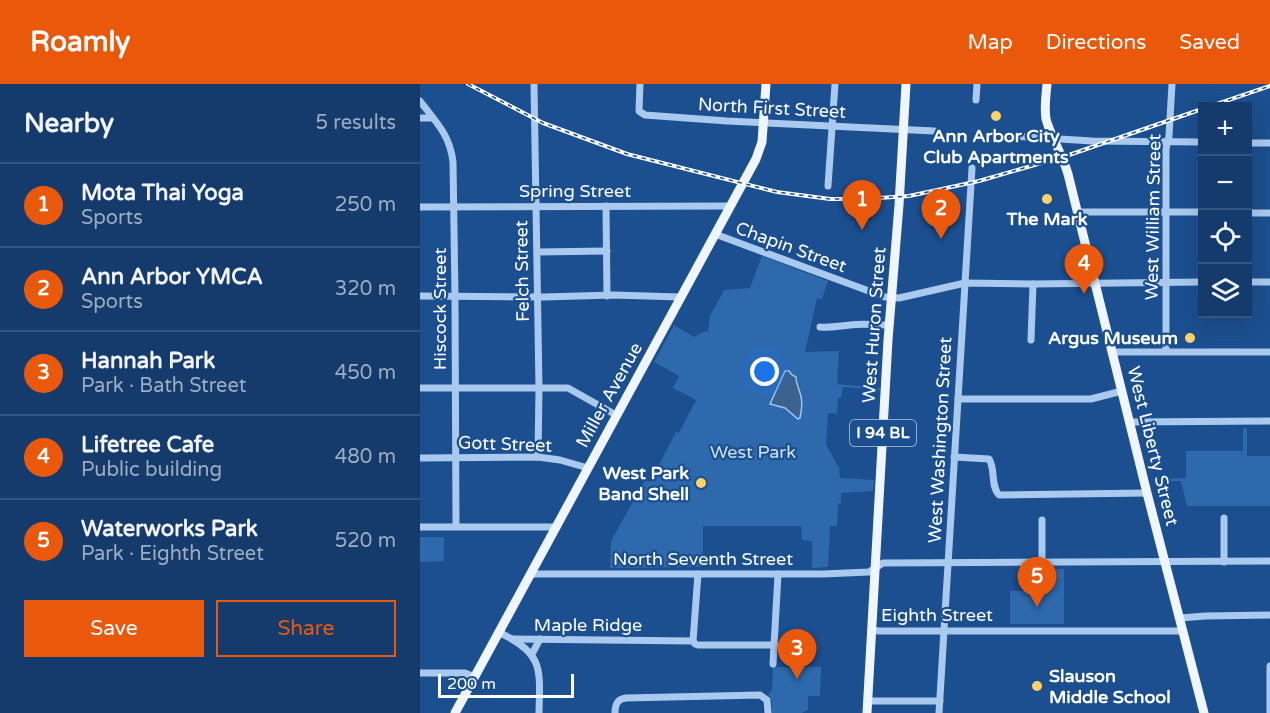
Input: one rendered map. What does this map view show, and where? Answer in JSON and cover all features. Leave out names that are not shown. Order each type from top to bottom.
[{"type":"main road","name":"Miller Avenue","points":[[455,713],[759,152],[762,142],[766,84]]},
{"type":"main road","name":"West Huron Street","points":[[867,713],[889,325],[906,84]]},
{"type":"main road","name":"West Liberty Street","points":[[1047,84],[1046,118],[1068,171],[1204,713]]},
{"type":"street","name":"Felch Street","points":[[534,84],[538,457]]},
{"type":"street","name":"North First Street","points":[[640,84],[640,112],[647,115],[934,131]]},
{"type":"street","points":[[828,186],[835,84]]},
{"type":"street","points":[[976,100],[977,84]]},
{"type":"street","name":"West William Street","points":[[1166,351],[1167,142],[1172,84]]},
{"type":"street","name":"Hiscock Street","points":[[420,101],[447,137],[453,162],[456,526]]},
{"type":"street","points":[[420,118],[432,118]]},
{"type":"street","points":[[1011,136],[1198,142]]},
{"type":"street","points":[[1252,143],[1270,143]]},
{"type":"street","name":"West Washington Street","points":[[939,713],[972,168]]},
{"type":"street","points":[[606,206],[607,296]]},
{"type":"street","name":"Spring Street","points":[[420,207],[730,206]]},
{"type":"street","points":[[1078,212],[1198,212]]},
{"type":"street","points":[[1252,213],[1270,213]]},
{"type":"street","name":"Chapin Street","points":[[715,234],[891,298]]},
{"type":"street","points":[[537,252],[606,251]]},
{"type":"street","points":[[891,298],[965,283],[1198,282]]},
{"type":"street","points":[[1252,282],[1270,282]]},
{"type":"street","points":[[1031,340],[1033,284]]},
{"type":"street","points":[[420,296],[680,297]]},
{"type":"street","points":[[820,327],[856,324],[889,325]]},
{"type":"street","points":[[1113,352],[1270,352]]},
{"type":"street","points":[[420,388],[568,388],[616,415]]},
{"type":"street","points":[[958,399],[1083,399],[1122,391]]},
{"type":"street","points":[[1130,422],[1270,421]]},
{"type":"street","name":"Gott Street","points":[[420,458],[538,457],[588,468]]},
{"type":"street","points":[[954,457],[989,459],[993,466],[994,488],[999,495],[1147,493]]},
{"type":"street","points":[[1224,518],[1224,562]]},
{"type":"street","points":[[1042,520],[1042,563]]},
{"type":"street","points":[[420,527],[555,527]]},
{"type":"street","name":"North Seventh Street","points":[[530,573],[778,574],[869,572],[883,563],[1270,561]]},
{"type":"street","points":[[693,641],[698,574]]},
{"type":"street","points":[[773,664],[778,574]]},
{"type":"street","points":[[1180,618],[1270,615]]},
{"type":"street","name":"Eighth Street","points":[[872,630],[879,632],[1183,631]]},
{"type":"street","points":[[500,633],[513,639],[532,654],[536,661],[540,677],[539,713],[532,713]]},
{"type":"street","name":"Maple Ridge","points":[[513,639],[663,640],[693,641],[698,645],[775,645]]},
{"type":"street","points":[[532,654],[540,639]]},
{"type":"street","points":[[1270,666],[1270,713]]},
{"type":"street","points":[[420,673],[465,673],[475,677]]},
{"type":"street","points":[[615,713],[620,698],[760,695],[767,700],[768,713]]},
{"type":"street","points":[[868,701],[940,701]]},
{"type":"green space","name":"West Park","points":[[762,256],[828,281],[822,299],[817,298],[805,352],[839,351],[837,384],[880,388],[880,390],[843,387],[841,398],[838,398],[837,414],[828,413],[826,444],[839,466],[840,478],[874,480],[873,491],[841,493],[837,526],[830,526],[828,567],[812,568],[812,541],[802,540],[801,526],[703,526],[703,567],[610,568],[611,541],[645,480],[650,482],[696,400],[673,388],[679,376],[654,362],[674,325],[694,337],[705,331],[708,332],[710,316],[724,290],[750,288]]},
{"type":"green space","points":[[1243,428],[1247,428],[1247,456],[1270,456],[1270,506],[1187,506],[1181,481],[1153,481],[1152,479],[1186,478],[1186,451],[1243,451]]},
{"type":"green space","points":[[420,537],[444,537],[444,561],[420,562]]},
{"type":"green space","points":[[1024,569],[1064,569],[1064,624],[1010,624],[1010,591],[1024,591]]},
{"type":"green space","points":[[773,667],[821,667],[820,696],[808,696],[808,710],[802,713],[772,713],[772,700],[768,694],[772,690]]},
{"type":"shaded area","points":[[785,371],[789,371],[796,377],[802,402],[798,419],[785,408],[770,404]]},
{"type":"railway","points":[[468,84],[543,123],[627,154],[777,192],[830,199],[909,196],[979,181],[1069,155],[1198,110]]},
{"type":"railway","points":[[1223,102],[1270,86]]},
{"type":"place","name":"Ann Arbor City Club Apartments","points":[[996,116]]},
{"type":"place","name":"The Mark","points":[[1047,199]]},
{"type":"place","name":"Mota Thai Yoga","points":[[862,230]]},
{"type":"place","name":"Ann Arbor YMCA","points":[[941,239]]},
{"type":"place","name":"Lifetree Cafe","points":[[1084,294]]},
{"type":"place","name":"Argus Museum","points":[[1190,338]]},
{"type":"place","name":"West Park Band Shell","points":[[701,483]]},
{"type":"place","name":"Waterworks Park","points":[[1037,607]]},
{"type":"place","name":"Hannah Park","points":[[797,679]]},
{"type":"place","name":"Slauson Middle School","points":[[1037,686]]}]
